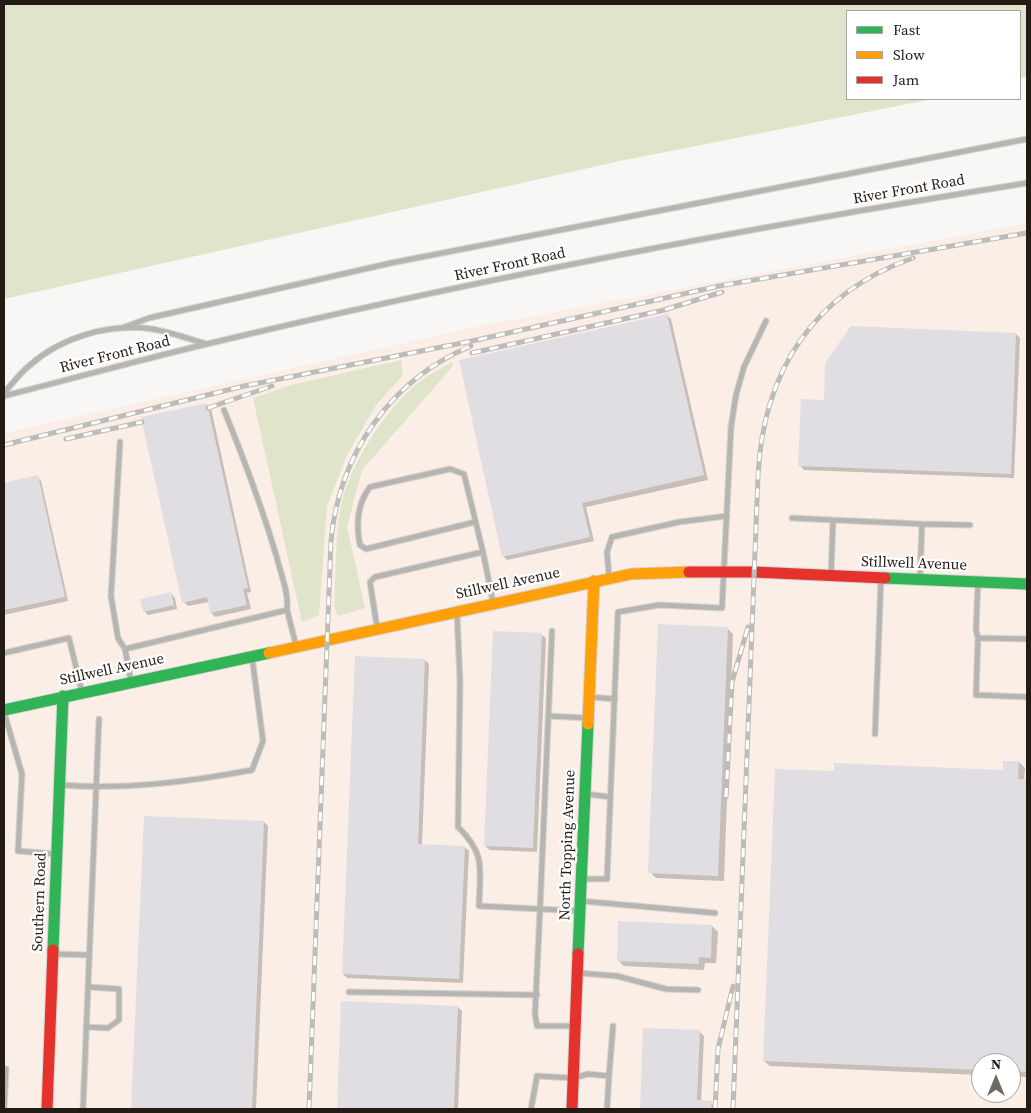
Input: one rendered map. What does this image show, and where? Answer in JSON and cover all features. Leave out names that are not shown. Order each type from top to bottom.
[{"type":"street","name":"Stillwell Avenue","points":[[4,711],[131,681],[609,578],[664,572],[724,572],[1027,584]]},
{"type":"street","name":"North Topping Avenue","points":[[572,1109],[594,581]]},
{"type":"street","name":"Southern Road","points":[[47,1109],[63,696]]},
{"type":"lane","points":[[122,328],[149,318],[391,263],[1027,139]]},
{"type":"lane","name":"River Front Road","points":[[4,395],[208,344],[596,260],[792,223],[1027,183]]},
{"type":"lane","points":[[582,879],[607,879],[618,612],[660,605],[722,608],[731,427],[736,395],[744,367],[766,321]]},
{"type":"lane","points":[[4,395],[29,366],[47,351],[73,339],[97,332],[122,328],[152,329],[208,344]]},
{"type":"lane","points":[[224,410],[261,504],[283,580],[287,610],[296,645]]},
{"type":"lane","points":[[120,442],[111,596],[116,631],[125,649],[131,681]]},
{"type":"lane","points":[[475,522],[366,549],[360,545],[357,527],[363,497],[370,488],[450,469],[464,474],[483,552],[493,602]]},
{"type":"lane","points":[[609,578],[607,552],[612,537],[679,522],[727,516]]},
{"type":"lane","points":[[792,518],[970,525]]},
{"type":"lane","points":[[831,576],[833,520]]},
{"type":"lane","points":[[920,579],[922,524]]},
{"type":"lane","points":[[377,628],[370,588],[370,582],[375,577],[483,552]]},
{"type":"lane","points":[[875,734],[881,578]]},
{"type":"lane","points":[[978,582],[976,695],[1027,697]]},
{"type":"lane","points":[[125,649],[287,610]]},
{"type":"lane","points":[[457,610],[460,682],[458,827],[472,841],[480,858],[479,906],[540,909],[580,906],[715,913]]},
{"type":"lane","points":[[552,631],[535,1014],[537,1026],[576,1026]]},
{"type":"lane","points":[[4,653],[69,638],[82,692]]},
{"type":"lane","points":[[978,638],[1027,639]]},
{"type":"lane","points":[[60,785],[96,787],[191,782],[252,770],[263,741],[251,655]]},
{"type":"lane","points":[[589,697],[615,699]]},
{"type":"lane","points":[[4,711],[22,774],[18,851],[57,854]]},
{"type":"lane","points":[[548,716],[588,718]]},
{"type":"lane","points":[[83,1109],[99,719]]},
{"type":"lane","points":[[585,794],[610,797]]},
{"type":"lane","points":[[53,954],[89,955]]},
{"type":"lane","points":[[578,973],[617,976],[666,989],[698,990]]},
{"type":"lane","points":[[86,1027],[108,1028],[119,1020],[119,989],[88,988]]},
{"type":"lane","points":[[348,992],[537,995]]},
{"type":"lane","points":[[607,1109],[613,1026]]},
{"type":"lane","points":[[4,1109],[6,1069]]},
{"type":"lane","points":[[531,1109],[537,1076],[573,1078],[588,1074],[609,1076]]},
{"type":"shaded area","points":[[1027,223],[1027,1109],[4,1109],[4,433],[480,326]]},
{"type":"green space","points":[[4,4],[1027,4],[1027,77],[1021,78],[1021,10],[846,10],[846,100],[928,100],[620,161],[4,299]]},
{"type":"green space","points":[[401,360],[403,375],[376,405],[347,455],[327,506],[319,615],[302,622],[253,398],[291,385]]},
{"type":"green space","points":[[452,362],[453,366],[362,470],[347,527],[365,608],[338,616],[334,606],[337,534],[344,493],[351,475],[370,439],[395,406],[422,380]]},
{"type":"building","points":[[667,314],[704,475],[582,503],[590,537],[502,557],[459,360]]},
{"type":"building","points":[[851,326],[1016,333],[1011,474],[798,466],[801,399],[824,400],[825,363]]},
{"type":"building","points":[[207,403],[248,588],[243,589],[247,605],[210,613],[207,597],[182,603],[141,417]]},
{"type":"building","points":[[38,475],[65,597],[4,610],[4,483]]},
{"type":"building","points":[[171,592],[174,605],[143,612],[140,599]]},
{"type":"building","points":[[658,624],[728,627],[718,876],[648,873]]},
{"type":"building","points":[[493,631],[542,633],[533,848],[484,846]]},
{"type":"building","points":[[355,656],[425,659],[418,844],[465,846],[459,979],[342,974]]},
{"type":"building","points":[[1003,761],[1019,761],[1018,779],[1027,779],[1027,1072],[1021,1072],[1021,1053],[971,1053],[971,1070],[763,1061],[775,769],[834,771],[834,763],[1003,770]]},
{"type":"building","points":[[144,816],[264,821],[252,1109],[131,1109]]},
{"type":"building","points":[[618,921],[712,925],[711,958],[699,957],[699,964],[617,961]]},
{"type":"building","points":[[341,1001],[458,1006],[454,1109],[337,1109]]},
{"type":"building","points":[[643,1028],[700,1030],[697,1100],[712,1101],[711,1109],[640,1109]]},
{"type":"railway","points":[[4,445],[244,386],[472,341],[719,286],[1027,233]]},
{"type":"railway","points":[[733,1109],[758,476],[762,438],[770,403],[783,371],[800,341],[821,315],[847,292],[878,273],[913,258]]},
{"type":"railway","points":[[472,353],[664,310],[722,292]]},
{"type":"railway","points":[[309,1109],[331,541],[336,509],[345,479],[357,450],[393,400],[416,379],[442,361],[471,346]]},
{"type":"railway","points":[[208,408],[272,386]]},
{"type":"railway","points":[[66,439],[142,422]]},
{"type":"railway","points":[[726,797],[732,682],[748,627]]},
{"type":"railway","points":[[715,1109],[718,1049],[733,986]]},
{"type":"traffic: fast","points":[[885,578],[1027,584]]},
{"type":"traffic: fast","points":[[4,710],[269,653]]},
{"type":"traffic: fast","points":[[53,950],[63,696]]},
{"type":"traffic: fast","points":[[578,954],[588,724]]},
{"type":"traffic: slow","points":[[269,653],[631,574],[689,572]]},
{"type":"traffic: slow","points":[[588,724],[594,581]]},
{"type":"traffic: jam","points":[[689,572],[754,572],[885,578]]},
{"type":"traffic: jam","points":[[47,1109],[53,950]]},
{"type":"traffic: jam","points":[[572,1109],[578,954]]}]
